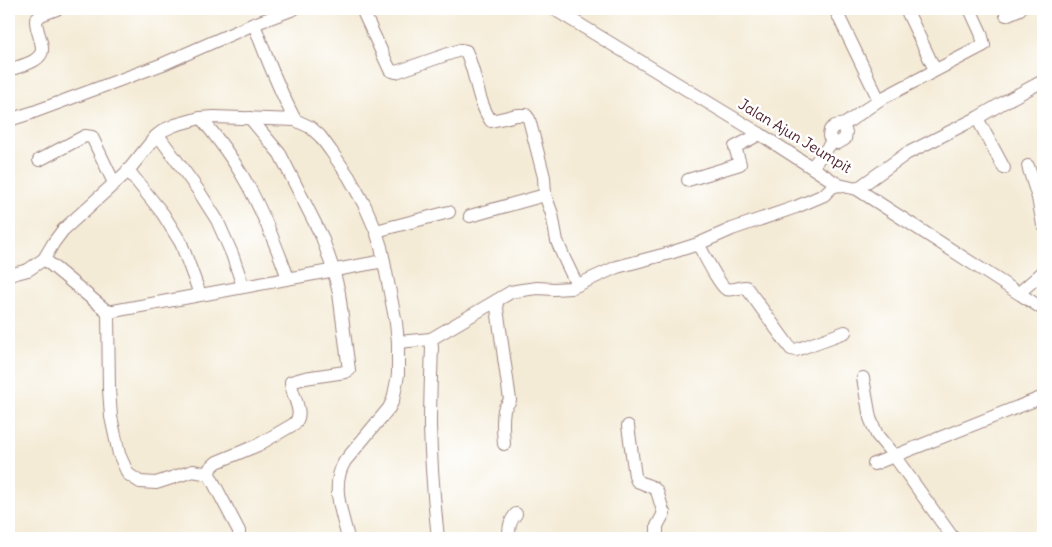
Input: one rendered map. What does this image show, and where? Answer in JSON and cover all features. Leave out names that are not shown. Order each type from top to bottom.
[{"type":"street","points":[[9,70],[33,62],[40,57],[43,49],[36,27],[36,20],[41,15],[57,9]]},
{"type":"street","points":[[9,120],[163,64],[254,24],[294,9]]},
{"type":"street","points":[[362,9],[390,70],[396,72],[460,50],[466,51],[485,112],[491,121],[517,115],[526,115],[529,119],[544,177],[545,195],[552,214],[557,241],[578,285]]},
{"type":"street","name":"Jalan Ajun Jeumpit","points":[[554,9],[812,167],[832,189],[857,189],[1043,309]]},
{"type":"street","points":[[835,9],[879,100]]},
{"type":"street","points":[[906,9],[935,70]]},
{"type":"street","points":[[812,167],[832,142],[828,136],[830,130],[835,126],[846,124],[879,100],[984,45],[981,33],[970,9]]},
{"type":"street","points":[[1006,15],[1020,9]]},
{"type":"street","points":[[254,24],[275,79],[295,120]]},
{"type":"street","points":[[857,189],[906,154],[977,118],[1043,81]]},
{"type":"street","points":[[9,275],[28,270],[44,259],[63,230],[128,170],[158,135],[175,125],[201,118],[214,117],[295,120],[310,127],[320,136],[349,177],[376,230],[384,261],[398,342],[398,375],[393,400],[389,408],[345,461],[338,474],[337,487],[340,509],[348,538]]},
{"type":"street","points":[[201,118],[224,147],[256,201],[274,238],[288,278]]},
{"type":"street","points":[[239,538],[239,531],[209,474],[210,468],[217,462],[258,445],[297,421],[299,412],[291,389],[291,382],[349,370],[340,293],[322,237],[280,154],[250,118]]},
{"type":"street","points":[[977,118],[1004,168]]},
{"type":"street","points":[[688,180],[740,164],[735,148],[760,134]]},
{"type":"street","points":[[158,135],[217,220],[243,286]]},
{"type":"street","points":[[39,160],[85,136],[92,137],[114,183]]},
{"type":"street","points":[[1028,166],[1038,198],[1043,225]]},
{"type":"street","points":[[128,170],[163,214],[181,243],[200,294]]},
{"type":"street","points":[[398,342],[431,338],[511,292],[571,288],[617,267],[698,244],[732,229],[796,207],[832,189]]},
{"type":"street","points":[[470,216],[545,195]]},
{"type":"street","points":[[376,230],[449,212]]},
{"type":"street","points":[[698,244],[715,275],[725,288],[746,287],[791,349],[796,350],[845,332]]},
{"type":"street","points":[[44,259],[108,312],[111,417],[120,454],[128,474],[140,482],[156,484],[193,472],[209,474]]},
{"type":"street","points":[[108,312],[384,261]]},
{"type":"street","points":[[1019,293],[1043,272]]},
{"type":"street","points":[[496,301],[510,400],[510,403],[504,409],[504,444]]},
{"type":"street","points":[[431,338],[431,457],[438,538]]},
{"type":"street","points":[[863,378],[868,406],[877,435],[953,538]]},
{"type":"street","points":[[874,464],[1043,397]]},
{"type":"street","points":[[628,426],[637,481],[657,491],[664,514],[657,526],[657,538]]},
{"type":"street","points":[[509,538],[510,522],[516,514]]}]
